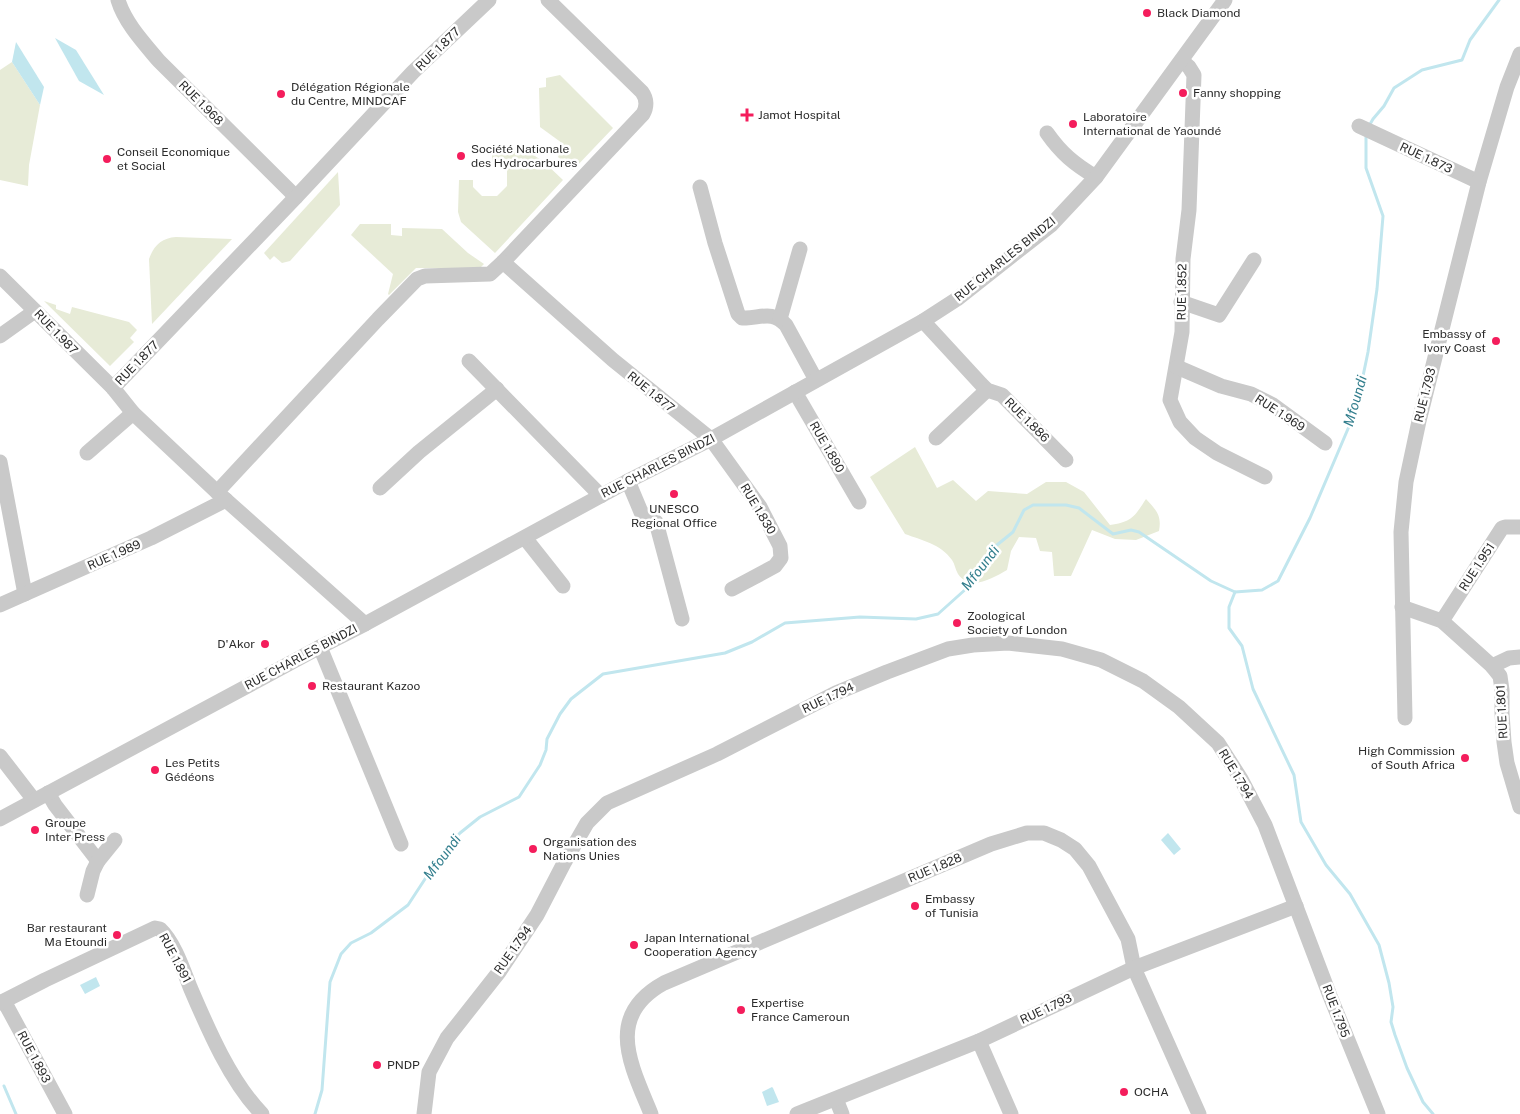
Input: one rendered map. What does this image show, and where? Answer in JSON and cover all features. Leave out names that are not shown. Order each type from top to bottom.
[{"type":"street","name":"RUE 1.968","points":[[118,0],[139,37],[159,61],[296,197]]},
{"type":"street","name":"RUE 1.877","points":[[222,496],[133,413],[113,388],[413,72],[489,0]]},
{"type":"street","points":[[365,624],[222,496],[299,404],[417,279],[425,276],[490,274],[643,114],[646,100],[642,92],[548,0]]},
{"type":"street","name":"RUE CHARLES BINDZI","points":[[0,819],[628,481],[711,439],[923,321],[980,282],[1051,225],[1096,177],[1225,0]]},
{"type":"street","name":"RUE 1.793","points":[[1405,718],[1401,532],[1406,482],[1419,421],[1478,182],[1507,87],[1520,54]]},
{"type":"street","name":"RUE 1.852","points":[[1182,61],[1194,75],[1192,150],[1183,259],[1182,332],[1170,400],[1180,422],[1195,438],[1217,453],[1265,477]]},
{"type":"street","name":"RUE 1.873","points":[[1359,126],[1478,182]]},
{"type":"street","points":[[1047,132],[1060,150],[1078,166],[1096,177]]},
{"type":"street","points":[[700,187],[715,243],[738,314],[742,318],[774,315],[780,319],[786,325],[816,380]]},
{"type":"street","points":[[780,319],[800,249]]},
{"type":"street","points":[[1181,302],[1219,315],[1254,260]]},
{"type":"street","name":"RUE 1.877","points":[[502,262],[613,360],[711,439]]},
{"type":"street","name":"RUE 1.987","points":[[0,276],[113,388]]},
{"type":"street","points":[[0,336],[35,311]]},
{"type":"street","name":"RUE 1.886","points":[[923,321],[987,390],[1002,395],[1066,460]]},
{"type":"street","points":[[468,361],[601,496]]},
{"type":"street","name":"RUE 1.969","points":[[1177,367],[1222,386],[1251,394],[1273,406],[1325,443]]},
{"type":"street","points":[[380,488],[419,452],[497,389]]},
{"type":"street","points":[[936,438],[987,390]]},
{"type":"street","name":"RUE 1.890","points":[[795,392],[859,502]]},
{"type":"street","points":[[87,453],[133,413]]},
{"type":"street","name":"RUE 1.830","points":[[711,439],[760,507],[780,546],[780,558],[775,566],[732,589]]},
{"type":"street","points":[[0,462],[25,594]]},
{"type":"street","points":[[628,481],[640,512],[656,522],[682,618]]},
{"type":"street","name":"RUE 1.989","points":[[0,605],[151,538],[222,496]]},
{"type":"street","name":"RUE 1.951","points":[[1442,621],[1502,528],[1520,527]]},
{"type":"street","points":[[525,538],[563,586]]},
{"type":"street","name":"RUE 1.801","points":[[1402,608],[1442,621],[1492,666],[1500,676],[1507,763],[1520,807]]},
{"type":"street","name":"RUE 1.794","points":[[424,1114],[429,1072],[446,1038],[499,972],[537,915],[564,862],[587,823],[607,803],[717,754],[836,693],[948,650],[973,645],[1008,643],[1069,650],[1101,660],[1143,681],[1180,708],[1218,743],[1241,779],[1265,825],[1296,906]]},
{"type":"street","points":[[320,647],[401,844]]},
{"type":"street","points":[[1492,666],[1509,658],[1520,657]]},
{"type":"street","points":[[0,756],[34,800]]},
{"type":"street","points":[[48,793],[98,861]]},
{"type":"street","name":"RUE 1.828","points":[[651,1114],[632,1068],[627,1043],[628,1026],[635,1008],[652,989],[991,844],[1027,834],[1044,834],[1061,840],[1075,849],[1089,866],[1128,939],[1134,968],[1199,1114]]},
{"type":"street","points":[[87,895],[93,871],[98,861],[115,840]]},
{"type":"street","name":"RUE 1.793","points":[[797,1114],[979,1041],[1134,968],[1296,906]]},
{"type":"street","name":"RUE 1.795","points":[[1296,906],[1333,1006],[1378,1114]]},
{"type":"street","name":"RUE 1.891","points":[[2,1002],[155,928],[160,928],[165,933],[180,963],[208,1029],[244,1094],[262,1114]]},
{"type":"street","name":"RUE 1.893","points":[[2,1002],[65,1114]]},
{"type":"street","points":[[979,1041],[1011,1114]]},
{"type":"street","points":[[836,1098],[842,1114]]},
{"type":"green space","points":[[12,62],[40,105],[29,165],[28,186],[0,180],[0,70]]},
{"type":"green space","points":[[560,75],[613,128],[573,170],[558,157],[562,143],[540,127],[539,88],[546,87],[546,78]]},
{"type":"green space","points":[[492,148],[523,148],[544,162],[563,180],[495,253],[461,222],[458,212],[459,180],[473,180],[473,187],[482,196],[497,196],[507,186],[507,167],[501,161],[492,161]]},
{"type":"green space","points":[[338,172],[340,205],[290,261],[282,263],[274,256],[270,260],[264,253]]},
{"type":"green space","points":[[360,224],[391,224],[391,235],[402,236],[402,228],[442,229],[468,253],[484,264],[480,268],[416,268],[389,295],[393,274],[351,235]]},
{"type":"green space","points":[[176,237],[232,239],[152,324],[149,259],[159,243]]},
{"type":"green space","points":[[44,301],[56,305],[56,309],[70,314],[72,307],[129,322],[137,330],[130,338],[134,342],[110,366]]},
{"type":"green space","points":[[915,447],[937,488],[953,480],[976,501],[988,491],[1027,494],[1046,482],[1066,482],[1084,492],[1110,525],[1128,520],[1139,510],[1146,499],[1153,506],[1159,517],[1159,531],[1136,540],[1115,539],[1092,530],[1071,576],[1054,576],[1052,552],[1040,551],[1036,538],[1019,537],[1011,551],[1007,570],[989,580],[975,583],[969,582],[958,574],[952,560],[942,550],[930,543],[905,534],[870,477]]},
{"type":"water","points":[[55,38],[76,50],[104,95],[79,81]]},
{"type":"water","points":[[16,42],[44,87],[40,105],[12,62]]},
{"type":"water","points":[[1168,833],[1181,849],[1174,855],[1161,840]]},
{"type":"water","points":[[96,977],[100,986],[85,994],[80,985]]},
{"type":"water","points":[[772,1087],[779,1102],[767,1106],[762,1092]]},
{"type":"waterway","name":"Mfoundi","points":[[1369,126],[1384,106],[1394,88],[1422,70],[1462,60],[1470,40],[1499,0]]},
{"type":"waterway","name":"Mfoundi","points":[[315,1114],[322,1090],[330,982],[341,954],[351,943],[371,933],[408,905],[442,853],[460,833],[480,817],[519,797],[540,765],[546,750],[547,739],[560,714],[571,699],[603,674],[725,653],[752,642],[785,623],[860,617],[916,619],[938,614],[967,588],[992,549],[1013,532],[1024,510],[1033,505],[1066,505],[1079,508],[1113,534],[1131,530],[1139,532],[1211,581],[1235,592],[1262,590],[1278,581],[1310,518],[1356,410],[1368,352],[1377,289],[1383,216],[1366,168],[1366,134]]},
{"type":"waterway","points":[[1235,592],[1229,607],[1229,628],[1242,646],[1253,689],[1294,775],[1301,822],[1326,865],[1350,894],[1379,945],[1389,983],[1393,1007],[1391,1022],[1395,1035],[1407,1068],[1423,1102],[1433,1114]]},
{"type":"waterway","points":[[4,1086],[16,1114]]},
{"type":"place","name":"Black Diamond","points":[[1147,13]]},
{"type":"place","name":"Fanny shopping","points":[[1183,93]]},
{"type":"place","name":"Délégation Régionale du Centre, MINDCAF","points":[[281,94]]},
{"type":"place","name":"Jamot Hospital","points":[[747,115]]},
{"type":"place","name":"Laboratoire International de Yaoundé","points":[[1073,124]]},
{"type":"place","name":"Société Nationale des Hydrocarbures","points":[[461,156]]},
{"type":"place","name":"Conseil Economique et Social","points":[[107,159]]},
{"type":"place","name":"Embassy of Ivory Coast","points":[[1496,341]]},
{"type":"place","name":"UNESCO Regional Office","points":[[674,494]]},
{"type":"place","name":"Zoological Society of London","points":[[957,623]]},
{"type":"place","name":"D'Akor","points":[[265,644]]},
{"type":"place","name":"Restaurant Kazoo","points":[[312,686]]},
{"type":"place","name":"High Commission of South Africa","points":[[1465,758]]},
{"type":"place","name":"Les Petits Gédéons","points":[[155,770]]},
{"type":"place","name":"Groupe Inter Press","points":[[35,830]]},
{"type":"place","name":"Organisation des Nations Unies","points":[[533,849]]},
{"type":"place","name":"Embassy of Tunisia","points":[[915,906]]},
{"type":"place","name":"Bar restaurant Ma Etoundi","points":[[117,935]]},
{"type":"place","name":"Japan International Cooperation Agency","points":[[634,945]]},
{"type":"place","name":"Expertise France Cameroun","points":[[741,1010]]},
{"type":"place","name":"PNDP","points":[[377,1065]]},
{"type":"place","name":"OCHA","points":[[1124,1092]]}]
